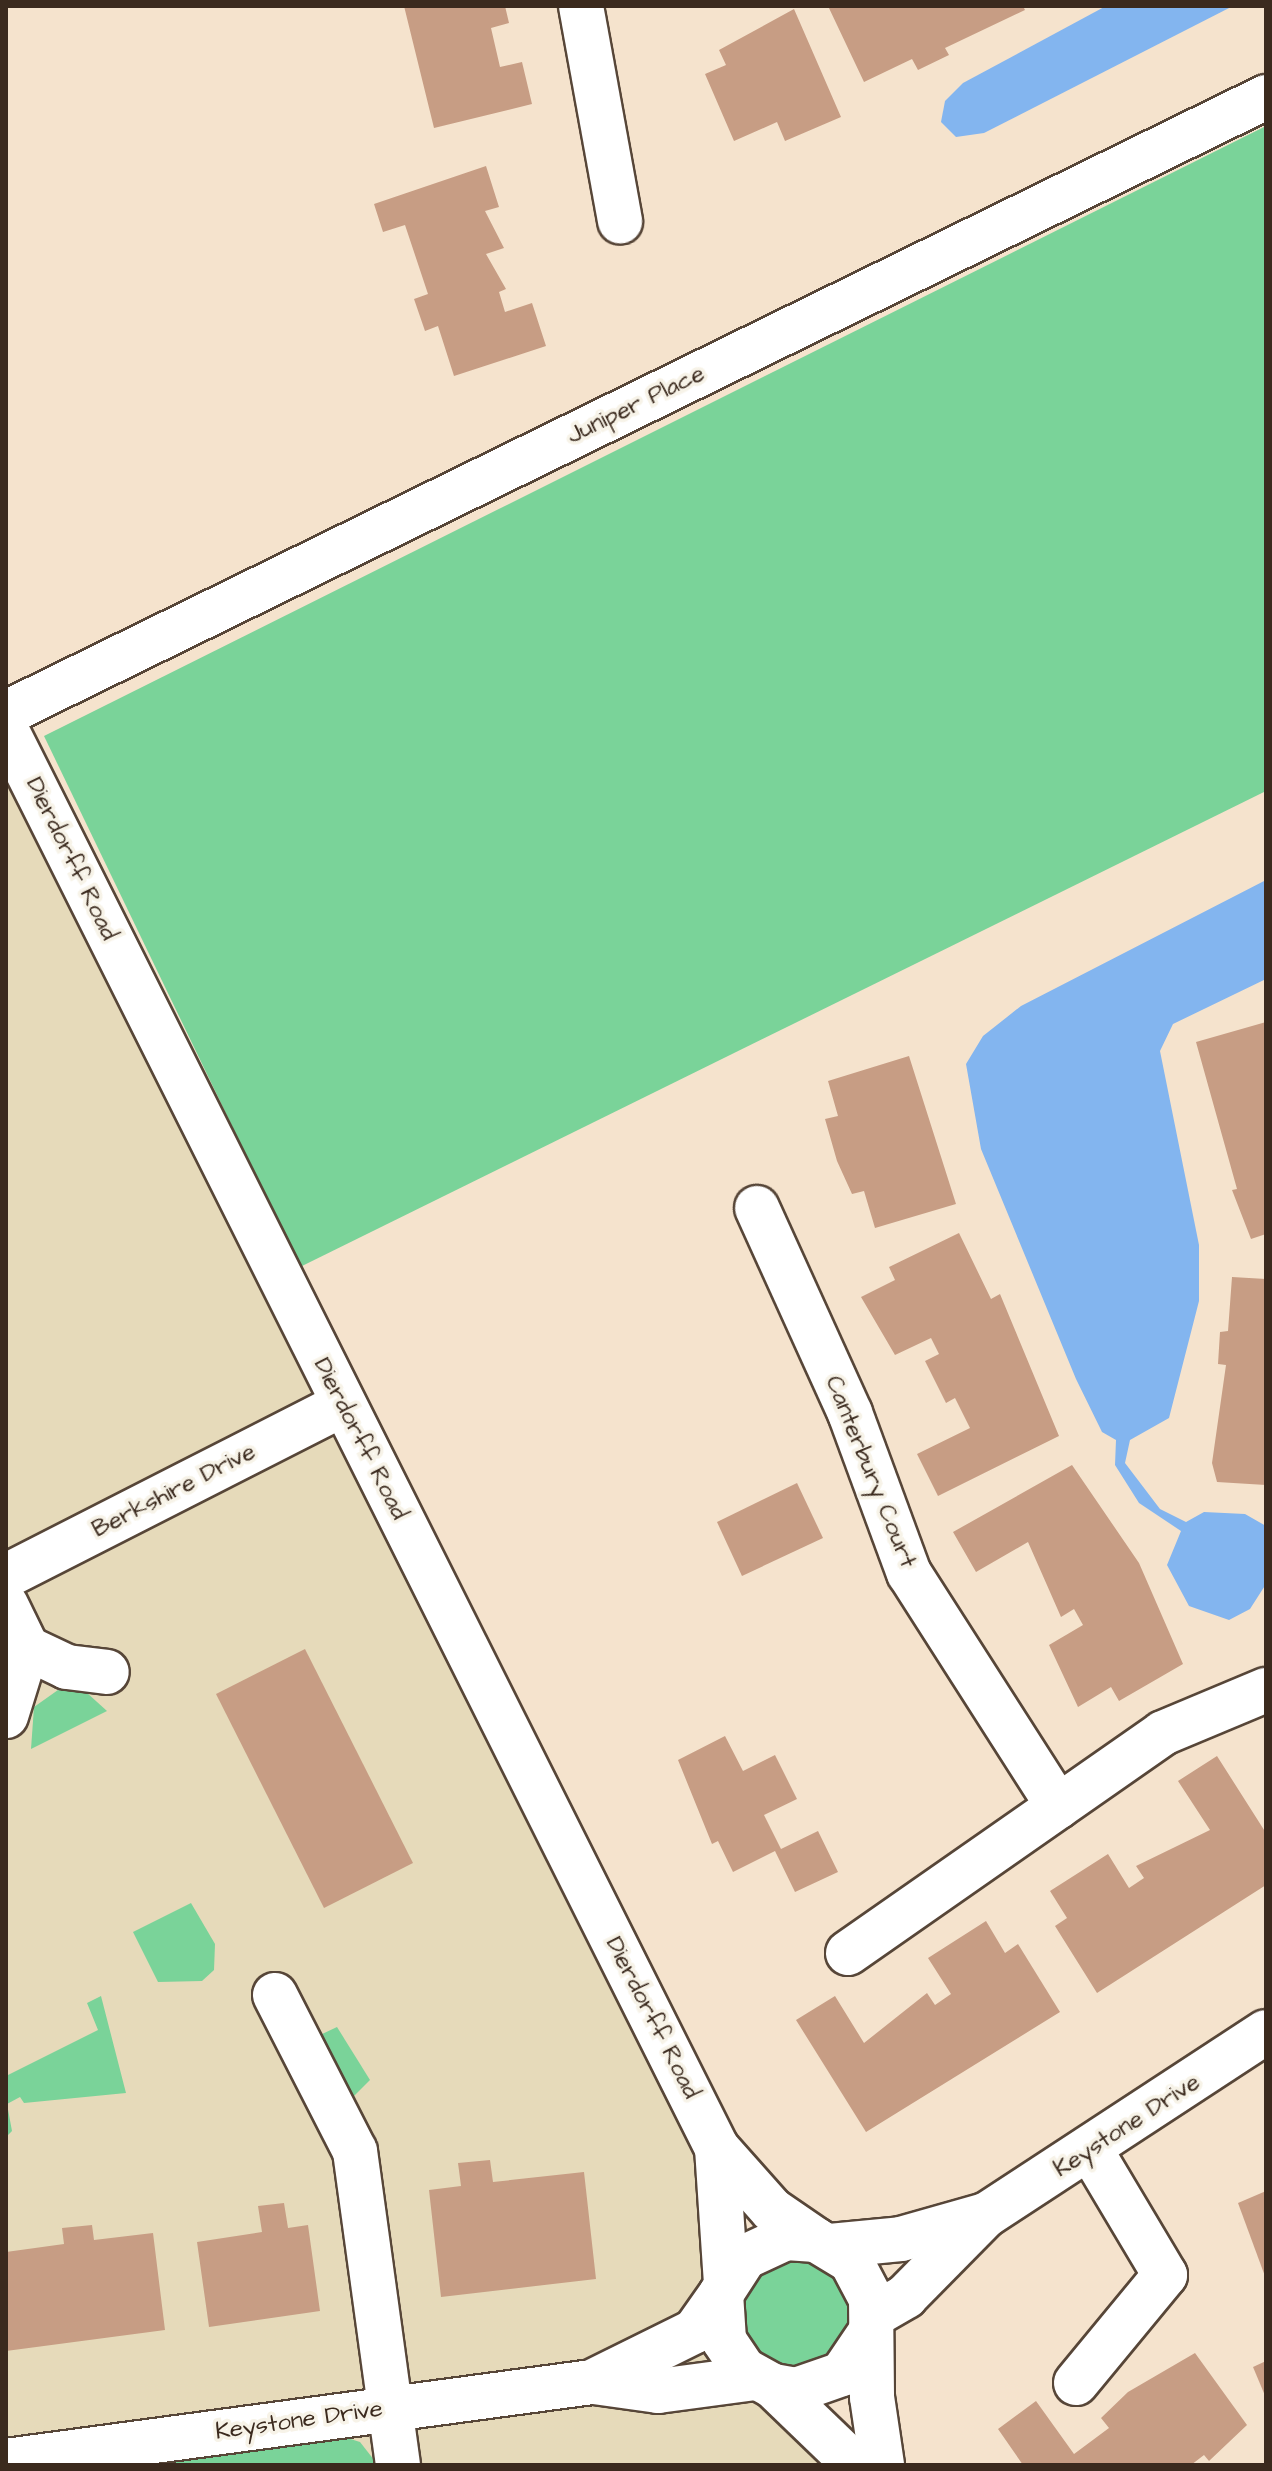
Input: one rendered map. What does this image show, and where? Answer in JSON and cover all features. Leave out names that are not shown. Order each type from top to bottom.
[{"type":"street","points":[[581,6],[620,221]]},
{"type":"street","name":"Juniper Place","points":[[6,713],[1266,97]]},
{"type":"street","name":"Dierdorff Road","points":[[6,729],[342,1405],[717,2148],[772,2210],[823,2243],[865,2283],[882,2465]]},
{"type":"street","name":"Canterbury Court","points":[[757,1208],[850,1413],[909,1573],[1058,1806]]},
{"type":"street","name":"Berkshire Drive","points":[[6,1576],[342,1405]]},
{"type":"street","points":[[6,1605],[27,1648],[67,1667],[107,1672]]},
{"type":"street","points":[[6,1716],[27,1648]]},
{"type":"street","points":[[848,1953],[1163,1733],[1266,1690]]},
{"type":"street","points":[[275,1995],[355,2151],[398,2465]]},
{"type":"street","name":"Keystone Drive","points":[[870,2325],[906,2296],[986,2215],[1091,2151],[1266,2032]]},
{"type":"street","name":"Dierdorff Road","points":[[717,2148],[724,2340],[764,2382],[855,2465]]},
{"type":"street","points":[[1076,2383],[1165,2275],[1091,2151]]},
{"type":"street","name":"Keystone Drive","points":[[823,2243],[901,2239],[986,2215]]},
{"type":"street","points":[[724,2288],[764,2245],[823,2243]]},
{"type":"street","name":"Keystone Drive","points":[[592,2382],[695,2331],[724,2288]]},
{"type":"street","points":[[764,2382],[796,2390],[842,2374],[870,2325]]},
{"type":"street","name":"Keystone Drive","points":[[6,2461],[592,2382],[658,2391],[764,2382]]},
{"type":"shaded area","points":[[6,770],[690,2144],[727,2232],[855,2465],[6,2465]]},
{"type":"green space","points":[[1266,126],[1266,791],[300,1267],[44,736]]},
{"type":"green space","points":[[58,1690],[86,1692],[107,1711],[31,1749],[34,1707]]},
{"type":"green space","points":[[191,1903],[215,1944],[214,1970],[202,1981],[158,1982],[133,1932]]},
{"type":"green space","points":[[101,1996],[126,2093],[24,2103],[20,2097],[7,2104],[12,2131],[6,2137],[6,2076],[98,2030],[87,2003]]},
{"type":"green space","points":[[337,2027],[370,2080],[352,2098],[320,2035]]},
{"type":"green space","points":[[805,2250],[853,2283],[850,2348],[794,2378],[739,2344],[738,2286],[750,2270]]},
{"type":"green space","points":[[341,2436],[360,2442],[378,2465],[135,2465]]},
{"type":"water","points":[[1106,6],[1233,6],[984,133],[956,137],[941,122],[945,101],[963,83]]},
{"type":"water","points":[[1266,880],[1266,979],[1173,1024],[1160,1051],[1199,1245],[1199,1301],[1169,1418],[1130,1440],[1125,1463],[1160,1509],[1186,1522],[1204,1512],[1245,1514],[1266,1526],[1266,1584],[1250,1609],[1229,1620],[1189,1606],[1167,1565],[1181,1531],[1139,1503],[1115,1465],[1116,1440],[1102,1432],[1076,1379],[981,1149],[966,1064],[983,1036],[1021,1006]]},
{"type":"building","points":[[404,6],[505,6],[509,23],[491,28],[500,67],[522,62],[532,104],[434,128]]},
{"type":"building","points":[[828,6],[1023,6],[1025,10],[945,48],[949,55],[918,70],[912,59],[864,82]]},
{"type":"building","points":[[794,9],[841,117],[785,141],[777,122],[734,141],[705,74],[726,65],[719,50]]},
{"type":"building","points":[[486,166],[499,207],[485,211],[504,248],[486,254],[506,289],[499,292],[505,312],[532,303],[546,346],[454,376],[438,326],[425,331],[414,299],[428,294],[405,225],[383,232],[374,204]]},
{"type":"building","points":[[1266,1022],[1266,1234],[1251,1239],[1232,1190],[1237,1189],[1196,1042]]},
{"type":"building","points":[[909,1056],[956,1204],[875,1228],[864,1191],[852,1194],[837,1161],[825,1119],[838,1116],[828,1081]]},
{"type":"building","points":[[959,1233],[991,1299],[1000,1294],[1059,1436],[938,1496],[917,1454],[970,1428],[955,1398],[946,1403],[925,1361],[939,1354],[931,1338],[895,1355],[861,1297],[895,1280],[889,1267]]},
{"type":"building","points":[[1232,1277],[1266,1279],[1266,1485],[1217,1482],[1212,1463],[1226,1365],[1218,1364],[1220,1332],[1228,1331]]},
{"type":"building","points":[[1072,1465],[1139,1563],[1183,1664],[1119,1701],[1111,1687],[1078,1707],[1049,1645],[1083,1625],[1074,1609],[1061,1617],[1028,1542],[976,1572],[953,1532]]},
{"type":"building","points":[[797,1483],[823,1538],[742,1576],[717,1522]]},
{"type":"building","points":[[305,1649],[413,1863],[324,1908],[216,1694]]},
{"type":"building","points":[[725,1736],[743,1771],[775,1755],[797,1799],[764,1815],[781,1849],[818,1831],[838,1872],[795,1892],[775,1851],[733,1872],[718,1841],[712,1844],[678,1760]]},
{"type":"building","points":[[1217,1756],[1266,1833],[1266,1885],[1097,1993],[1055,1926],[1067,1918],[1050,1891],[1108,1854],[1129,1888],[1144,1878],[1136,1866],[1210,1830],[1178,1781]]},
{"type":"building","points":[[986,1921],[1005,1953],[1018,1944],[1060,2012],[866,2132],[796,2020],[835,1996],[864,2043],[927,1993],[935,2005],[951,1994],[928,1958]]},
{"type":"building","points":[[490,2160],[493,2182],[584,2172],[596,2279],[441,2297],[429,2190],[461,2186],[458,2163]]},
{"type":"building","points":[[1266,2191],[1266,2279],[1238,2203]]},
{"type":"building","points":[[284,2203],[288,2228],[308,2225],[320,2311],[209,2327],[197,2242],[262,2232],[258,2206]]},
{"type":"building","points":[[92,2225],[94,2240],[153,2233],[165,2330],[6,2351],[6,2252],[64,2244],[62,2228]]},
{"type":"building","points":[[1195,2353],[1247,2425],[1209,2461],[1204,2455],[1191,2465],[1023,2465],[998,2429],[1036,2401],[1074,2454],[1109,2428],[1101,2418],[1128,2392]]},
{"type":"building","points":[[1266,2361],[1266,2398],[1253,2367]]}]
